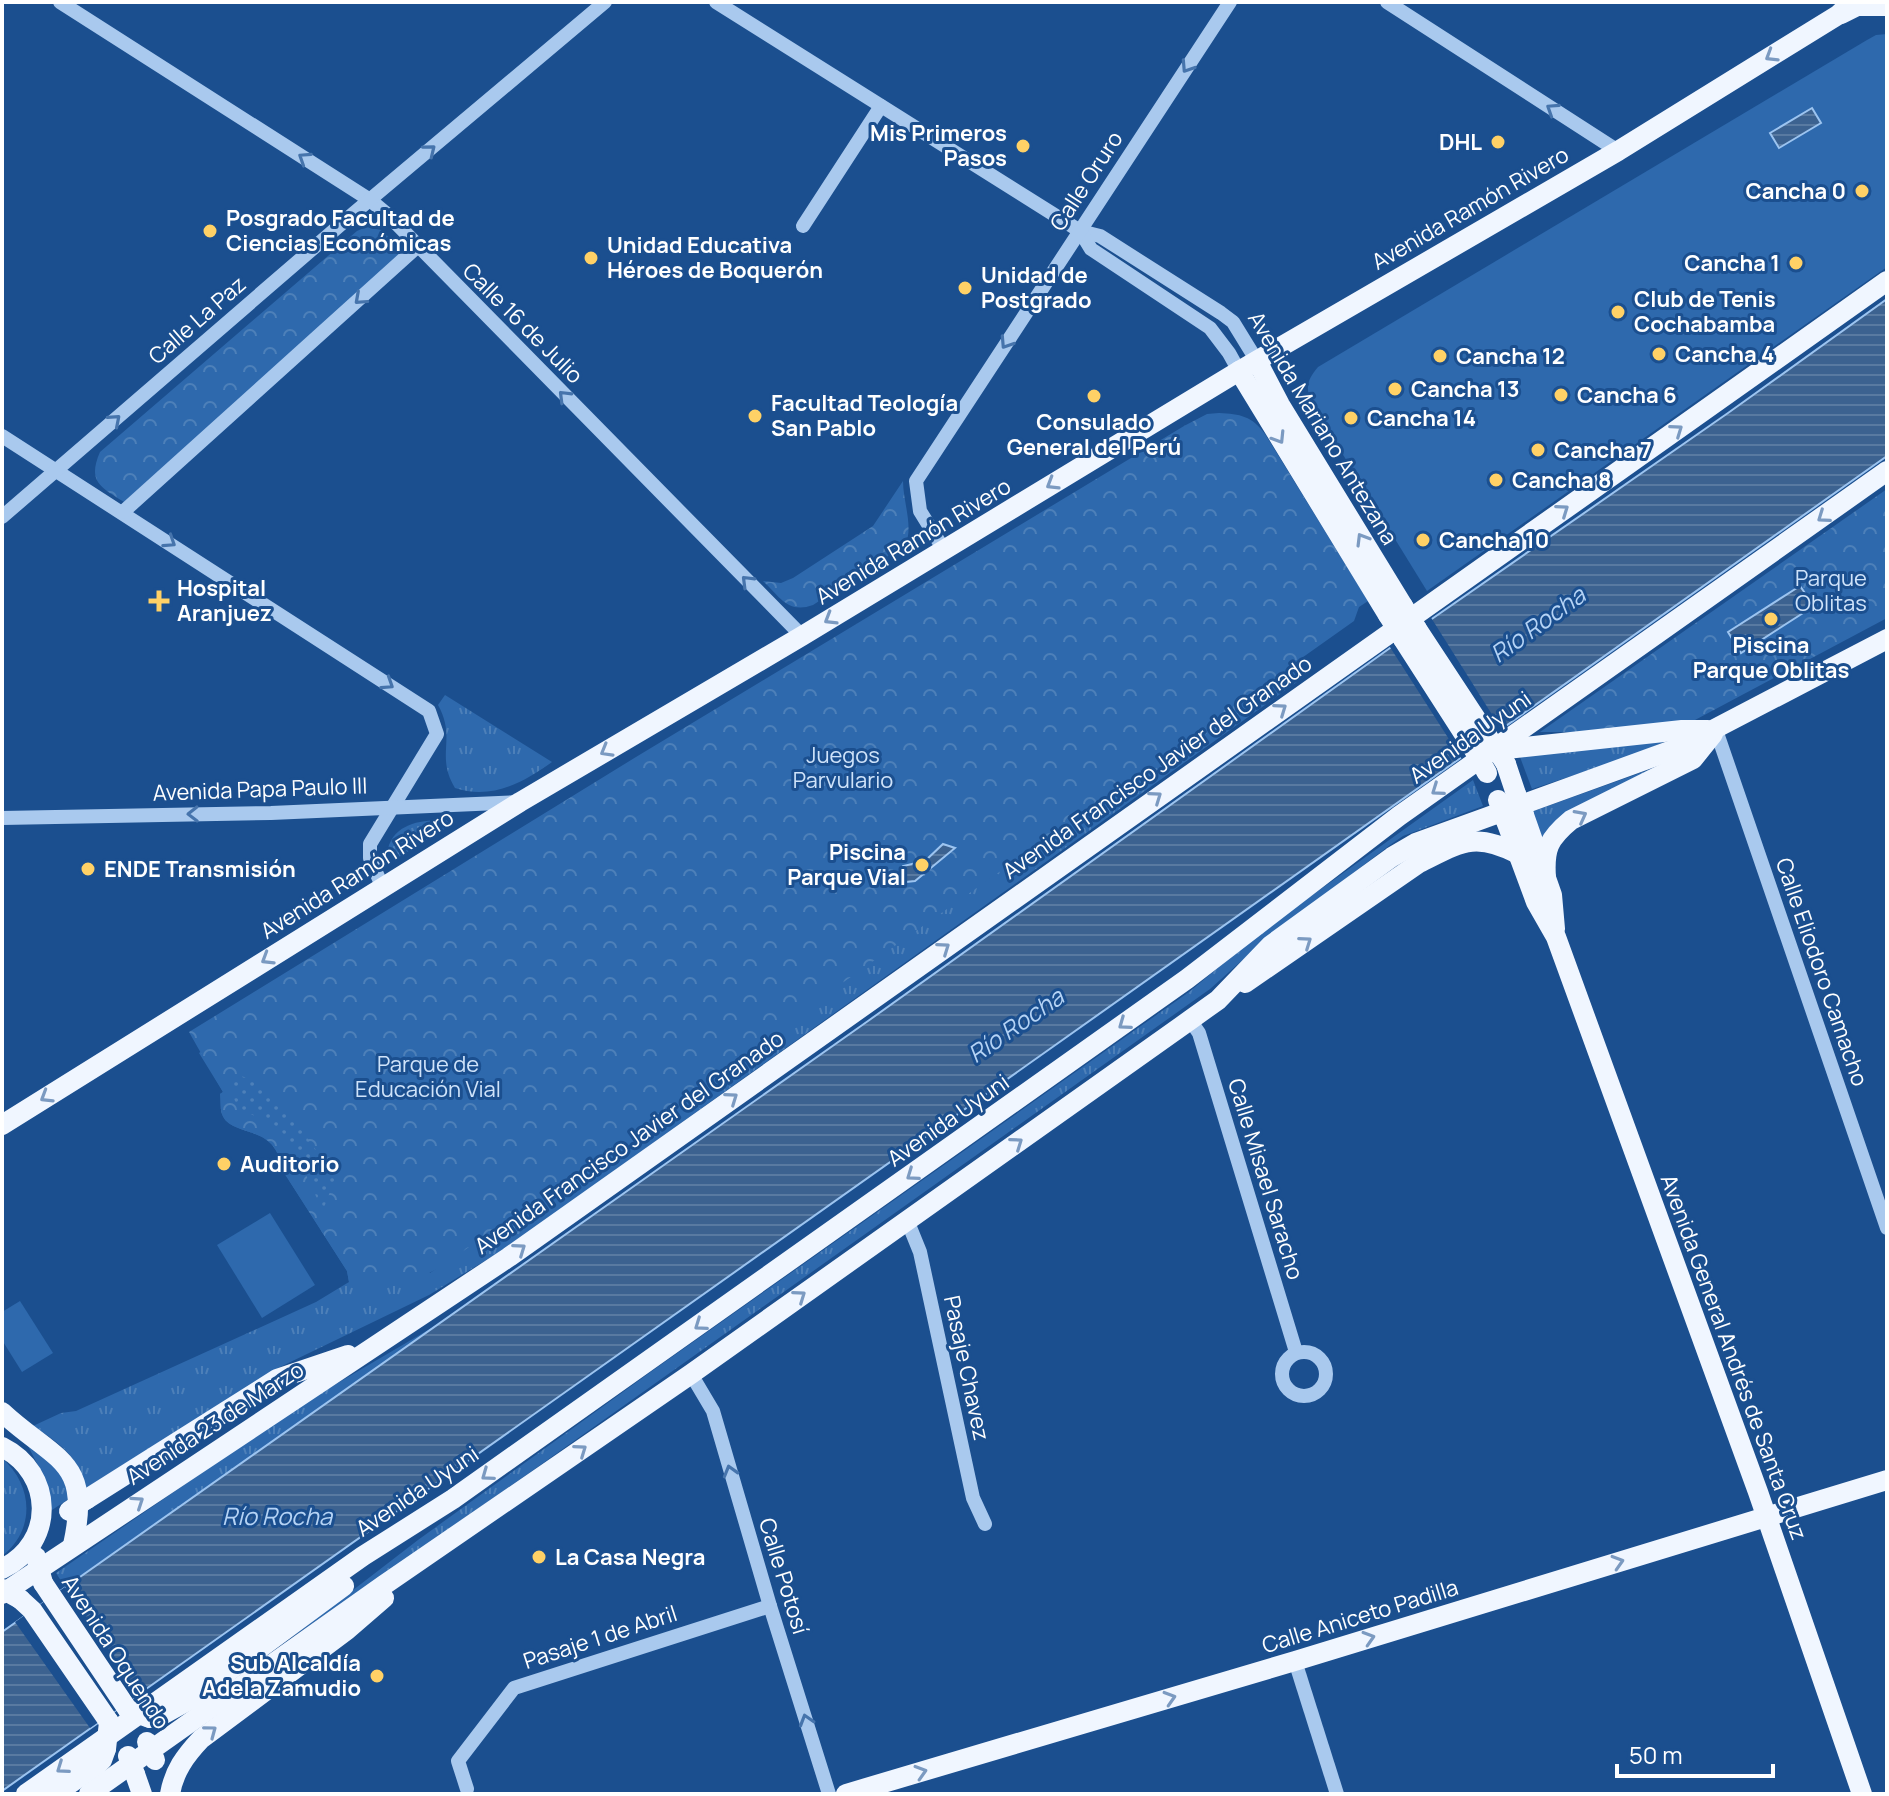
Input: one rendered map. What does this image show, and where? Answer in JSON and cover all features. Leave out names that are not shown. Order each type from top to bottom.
[{"type":"main road","name":"Avenida Ramón Rivero","points":[[2,1125],[520,802],[802,636],[1239,371],[1618,151],[1845,9],[1887,6]]},
{"type":"main road","name":"Avenida Francisco Javier del Granado","points":[[456,1293],[1887,281]]},
{"type":"main road","name":"Avenida Mariano Antezana","points":[[1257,361],[1396,611]]},
{"type":"main road","name":"Avenida Mariano Antezana","points":[[1239,371],[1410,634],[1490,750]]},
{"type":"main road","name":"Avenida Uyuni","points":[[26,1794],[363,1556],[453,1499],[1187,979],[1399,816],[1887,471]]},
{"type":"main road","points":[[1218,1000],[1271,945],[1416,843],[1678,748],[1887,639]]},
{"type":"main road","points":[[1490,750],[1682,730],[1716,730]]},
{"type":"main road","points":[[1546,878],[1545,859],[1555,833],[1571,820],[1693,759],[1716,730]]},
{"type":"main road","name":"Avenida General Andrés de Santa Cruz","points":[[1490,750],[1487,773],[1507,797]]},
{"type":"main road","name":"Avenida General Andrés de Santa Cruz","points":[[1490,750],[1515,818],[1546,878],[1552,895],[1556,937]]},
{"type":"main road","name":"Avenida General Andrés de Santa Cruz","points":[[1515,818],[1518,854],[1536,902],[1556,937],[1767,1517],[1862,1794]]},
{"type":"main road","points":[[55,1794],[82,1787],[471,1527],[1218,1000],[1419,863],[1469,841],[1484,840],[1518,854]]},
{"type":"main road","name":"Avenida 23 de Marzo","points":[[14,1598],[73,1545],[456,1293]]},
{"type":"main road","points":[[2,1569],[28,1551],[38,1535],[69,1511],[277,1379],[371,1348]]},
{"type":"main road","points":[[2,1412],[20,1429],[61,1457],[72,1472],[79,1497],[79,1518],[73,1545]]},
{"type":"main road","name":"Avenida Oquendo","points":[[2,1447],[24,1462],[40,1491],[42,1513],[36,1557],[46,1590],[138,1728],[168,1794]]},
{"type":"main road","name":"Calle Aniceto Padilla","points":[[846,1794],[1887,1480]]},
{"type":"main road","points":[[138,1728],[150,1718],[191,1699],[371,1566],[453,1499]]},
{"type":"main road","points":[[168,1794],[185,1755],[201,1739],[347,1630],[471,1527]]},
{"type":"main road","name":"Avenida Oquendo","points":[[14,1598],[120,1742],[142,1794]]},
{"type":"main road","points":[[82,1787],[102,1760],[109,1737],[120,1742]]},
{"type":"street","name":"Calle La Paz","points":[[2,517],[605,2]]},
{"type":"street","name":"Avenida Mariano Antezana","points":[[716,2],[1080,231],[1100,236],[1221,313],[1233,322],[1257,361]]},
{"type":"street","name":"Calle Oruro","points":[[944,550],[920,511],[916,481],[1230,2]]},
{"type":"street","points":[[1387,2],[1618,151]]},
{"type":"street","name":"Calle 16 de Julio","points":[[69,4],[370,200],[388,215],[802,636]]},
{"type":"street","points":[[803,226],[881,106]]},
{"type":"street","name":"Avenida Mariano Antezana","points":[[1080,231],[1091,249],[1210,328],[1239,371]]},
{"type":"street","points":[[123,512],[418,246]]},
{"type":"street","points":[[2,436],[429,711],[437,734],[370,844],[370,858],[382,886]]},
{"type":"street","name":"Calle Eliodoro Camacho","points":[[1716,730],[1887,1228]]},
{"type":"street","name":"Avenida Papa Paulo III","points":[[2,818],[271,813],[520,802]]},
{"type":"street","name":"Calle Misael Saracho","points":[[1190,1020],[1199,1033],[1296,1352]]},
{"type":"street","name":"Pasaje Chavez","points":[[907,1220],[920,1252],[973,1498],[985,1524]]},
{"type":"street","name":"Calle Potosí","points":[[691,1374],[713,1411],[829,1794]]},
{"type":"street","name":"Pasaje 1 de Abril","points":[[467,1789],[458,1761],[514,1688],[770,1606]]},
{"type":"street","points":[[1295,1661],[1337,1794]]},
{"type":"green space","name":"Club de Tenis Cochabamba","points":[[1887,34],[1887,267],[1427,591],[1313,406],[1308,385],[1318,367],[1867,40]]},
{"type":"green space","points":[[366,227],[381,230],[404,251],[124,502],[98,483],[95,470],[100,452],[357,231]]},
{"type":"green space","name":"Parque de Educación Vial","points":[[1207,414],[1245,417],[1265,434],[1368,601],[1359,607],[1354,621],[445,1264],[414,1278],[365,1277],[349,1282],[347,1271],[281,1168],[278,1154],[271,1144],[263,1137],[234,1126],[222,1114],[220,1094],[223,1092],[189,1032],[1184,426]]},
{"type":"green space","points":[[903,481],[908,523],[905,545],[813,605],[791,606],[763,581],[781,583],[793,578],[873,526]]},
{"type":"green space","name":"Parque Oblitas","points":[[1887,489],[1887,618],[1695,720],[1583,732],[1540,732]]},
{"type":"green space","points":[[1293,664],[1304,677],[509,1246],[429,1295],[278,1368],[86,1488],[78,1467],[67,1451],[33,1426],[61,1413],[76,1411],[316,1302],[349,1282],[347,1271],[281,1168],[278,1154],[271,1144],[263,1137],[234,1126],[222,1114],[220,1094],[223,1092],[199,1053],[218,1038],[430,1273]]},
{"type":"green space","points":[[445,695],[552,762],[518,783],[494,791],[455,788],[449,776],[446,728],[438,705]]},
{"type":"green space","points":[[1668,740],[1632,756],[1532,789],[1520,757]]},
{"type":"green space","points":[[1682,758],[1542,848],[1531,812]]},
{"type":"green space","points":[[1473,780],[1483,806],[1403,836],[1390,845],[1266,939],[1210,989],[529,1473],[287,1641],[418,1540],[1189,992],[1261,932]]},
{"type":"green space","points":[[437,820],[449,823],[446,828],[399,857],[387,853],[393,837],[405,827]]},
{"type":"green space","points":[[238,1075],[253,1081],[280,1104],[336,1176],[323,1210],[285,1136],[277,1127],[242,1110],[236,1103],[231,1077]]},
{"type":"green space","points":[[270,1213],[315,1285],[262,1318],[217,1245]]},
{"type":"green space","points":[[20,1301],[53,1353],[22,1372],[2,1340],[2,1312]]},
{"type":"green space","points":[[440,1323],[65,1587],[56,1573],[302,1404]]},
{"type":"green space","points":[[28,1446],[59,1467],[70,1498],[52,1510],[46,1481]]},
{"type":"green space","points":[[2,1458],[20,1481],[26,1507],[21,1534],[2,1556]]},
{"type":"water","points":[[1812,108],[1821,123],[1779,148],[1770,133]]},
{"type":"water","name":"Río Rocha","points":[[1887,299],[1887,456],[2,1791],[2,1632]]},
{"type":"water","name":"Piscina Parque Oblitas","points":[[1800,586],[1814,606],[1741,653],[1728,632]]},
{"type":"water","name":"Piscina Parque Vial","points":[[943,844],[955,848],[915,881],[896,883],[903,866],[925,861]]},
{"type":"pier","points":[[1430,616],[1503,732],[1463,761],[1388,644]]},
{"type":"pier","points":[[65,1587],[140,1694],[90,1728],[15,1622]]},
{"type":"place","name":"DHL","points":[[1498,142]]},
{"type":"place","name":"Mis Primeros Pasos","points":[[1023,146]]},
{"type":"place","name":"Cancha 0","points":[[1862,191]]},
{"type":"place","name":"Posgrado Facultad de Ciencias Económicas","points":[[210,231]]},
{"type":"place","name":"Unidad Educativa Héroes de Boquerón","points":[[591,258]]},
{"type":"place","name":"Cancha 1","points":[[1796,263]]},
{"type":"place","name":"Unidad de Postgrado","points":[[965,288]]},
{"type":"place","name":"Club de Tenis Cochabamba","points":[[1618,312]]},
{"type":"place","name":"Cancha 4","points":[[1659,354]]},
{"type":"place","name":"Cancha 12","points":[[1440,356]]},
{"type":"place","name":"Cancha 13","points":[[1395,389]]},
{"type":"place","name":"Cancha 6","points":[[1561,395]]},
{"type":"place","name":"Consulado General del Perú","points":[[1094,396]]},
{"type":"place","name":"Facultad Teología San Pablo","points":[[755,416]]},
{"type":"place","name":"Cancha 14","points":[[1351,418]]},
{"type":"place","name":"Cancha 7","points":[[1538,450]]},
{"type":"place","name":"Cancha 8","points":[[1496,480]]},
{"type":"place","name":"Cancha 10","points":[[1423,540]]},
{"type":"place","name":"Hospital Aranjuez","points":[[159,601]]},
{"type":"place","name":"Piscina Parque Oblitas","points":[[1771,619]]},
{"type":"place","name":"Piscina Parque Vial","points":[[922,865]]},
{"type":"place","name":"ENDE Transmisión","points":[[88,869]]},
{"type":"place","name":"Auditorio","points":[[224,1164]]},
{"type":"place","name":"La Casa Negra","points":[[539,1557]]},
{"type":"place","name":"Sub Alcaldía Adela Zamudio","points":[[377,1676]]},
{"type":"park label","name":"Juegos Parvulario","points":[[843,768]]}]
